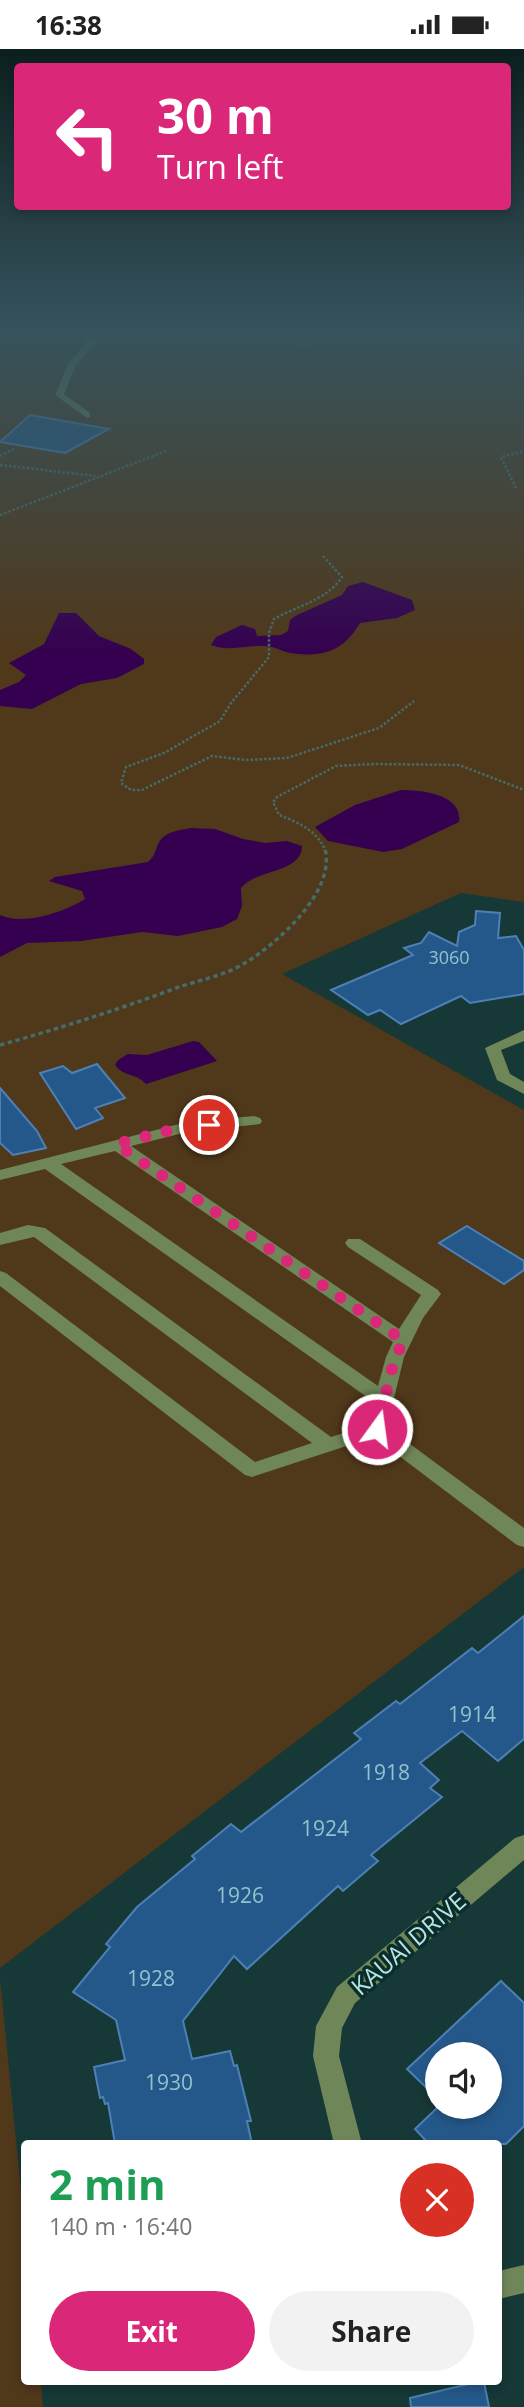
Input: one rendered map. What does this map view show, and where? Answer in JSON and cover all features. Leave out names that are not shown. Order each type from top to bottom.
[{"type":"street","points":[[524,1035],[493,1048],[503,1077],[524,1089]]},
{"type":"street","points":[[0,1175],[187,1126],[254,1121]]},
{"type":"street","points":[[116,1144],[404,1341]]},
{"type":"street","points":[[47,1162],[384,1400]]},
{"type":"street","points":[[0,1238],[28,1231],[39,1232],[329,1445]]},
{"type":"street","points":[[354,1243],[432,1294],[415,1316],[395,1357],[377,1429]]},
{"type":"street","points":[[0,1277],[252,1470],[377,1429]]},
{"type":"street","points":[[377,1429],[524,1539]]},
{"type":"street","name":"KAUAI DRIVE","points":[[347,2140],[326,2056],[329,2026],[346,1995],[524,1845]]},
{"type":"street","points":[[502,2284],[524,2279]]},
{"type":"path","points":[[0,456],[16,448]]},
{"type":"path","points":[[0,515],[166,451]]},
{"type":"path","points":[[516,488],[516,481],[501,457],[524,451]]},
{"type":"path","points":[[0,465],[69,471],[98,477]]},
{"type":"path","points":[[323,555],[342,577],[341,581],[325,594],[274,619],[269,633],[269,657],[231,703],[220,721],[164,753],[126,767],[121,783],[126,788],[142,790],[212,756],[246,760],[287,758],[379,728],[414,701]]},
{"type":"path","points":[[0,1045],[83,1023],[244,964],[290,928],[318,895],[327,855],[315,834],[298,822],[279,815],[274,802],[277,797],[336,766],[458,765],[524,790]]},
{"type":"shaded area","points":[[0,437],[524,437],[524,902],[461,893],[282,974],[524,1110],[524,1567],[0,1968]]},
{"type":"shaded area","points":[[363,582],[412,600],[415,610],[397,618],[360,623],[347,640],[322,653],[291,653],[269,646],[231,648],[211,645],[216,637],[242,625],[255,629],[257,636],[281,635],[288,631],[290,620],[295,616],[342,595],[348,586]]},
{"type":"shaded area","points":[[59,613],[76,613],[99,636],[131,649],[144,659],[144,664],[117,678],[81,684],[32,709],[0,706],[0,690],[19,682],[26,675],[9,663],[44,644]]},
{"type":"shaded area","points":[[401,790],[429,793],[448,800],[458,813],[459,822],[402,849],[383,852],[328,841],[315,827],[355,805]]},
{"type":"shaded area","points":[[191,828],[215,829],[265,843],[287,841],[302,846],[300,855],[294,862],[258,877],[241,888],[242,906],[237,919],[222,927],[178,936],[142,932],[81,941],[27,943],[0,957],[0,915],[20,919],[44,916],[85,899],[82,891],[49,881],[55,877],[148,862],[165,835]]},
{"type":"shaded area","points":[[193,1041],[199,1042],[217,1061],[146,1084],[115,1065],[128,1054],[147,1055]]},
{"type":"shaded area","points":[[0,1978],[21,2192],[21,2385],[41,2385],[43,2407],[0,2407]]},
{"type":"building","points":[[6,437],[94,437],[65,453],[0,442]]},
{"type":"building","points":[[476,911],[500,913],[498,938],[516,936],[524,950],[524,994],[470,1003],[461,996],[401,1024],[380,1010],[368,1015],[331,990],[413,955],[404,948],[421,943],[429,932],[457,946],[459,932],[475,925]]},
{"type":"building","points":[[97,1064],[125,1098],[95,1108],[103,1118],[76,1129],[40,1073],[63,1066],[72,1073]]},
{"type":"building","points":[[0,1088],[37,1131],[46,1148],[13,1155],[0,1143]]},
{"type":"building","points":[[467,1226],[524,1261],[524,1270],[504,1284],[439,1243]]},
{"type":"building","points":[[524,1616],[524,1739],[498,1761],[462,1731],[420,1763],[439,1780],[430,1788],[442,1797],[371,1855],[378,1861],[343,1891],[338,1886],[247,1969],[234,1956],[183,2021],[192,2059],[230,2051],[234,2066],[237,2065],[251,2121],[247,2121],[251,2140],[114,2140],[108,2103],[105,2104],[103,2097],[100,2098],[94,2067],[125,2060],[116,2020],[73,1992],[110,1947],[106,1944],[137,1907],[195,1859],[192,1856],[231,1824],[241,1832],[361,1739],[354,1733],[396,1701],[400,1704],[472,1648],[478,1653]]},
{"type":"building","points":[[501,1981],[524,2003],[524,2126],[506,2144],[502,2144],[502,2140],[425,2140],[415,2129],[425,2119],[502,2119],[502,2042],[436,2042]]},
{"type":"building","points":[[425,2052],[425,2086],[407,2069]]},
{"type":"building","points":[[464,2385],[485,2385],[489,2407],[411,2407],[410,2398]]},
{"type":"route","points":[[209,1125],[187,1126],[116,1144],[404,1341],[395,1357],[377,1429]]}]
